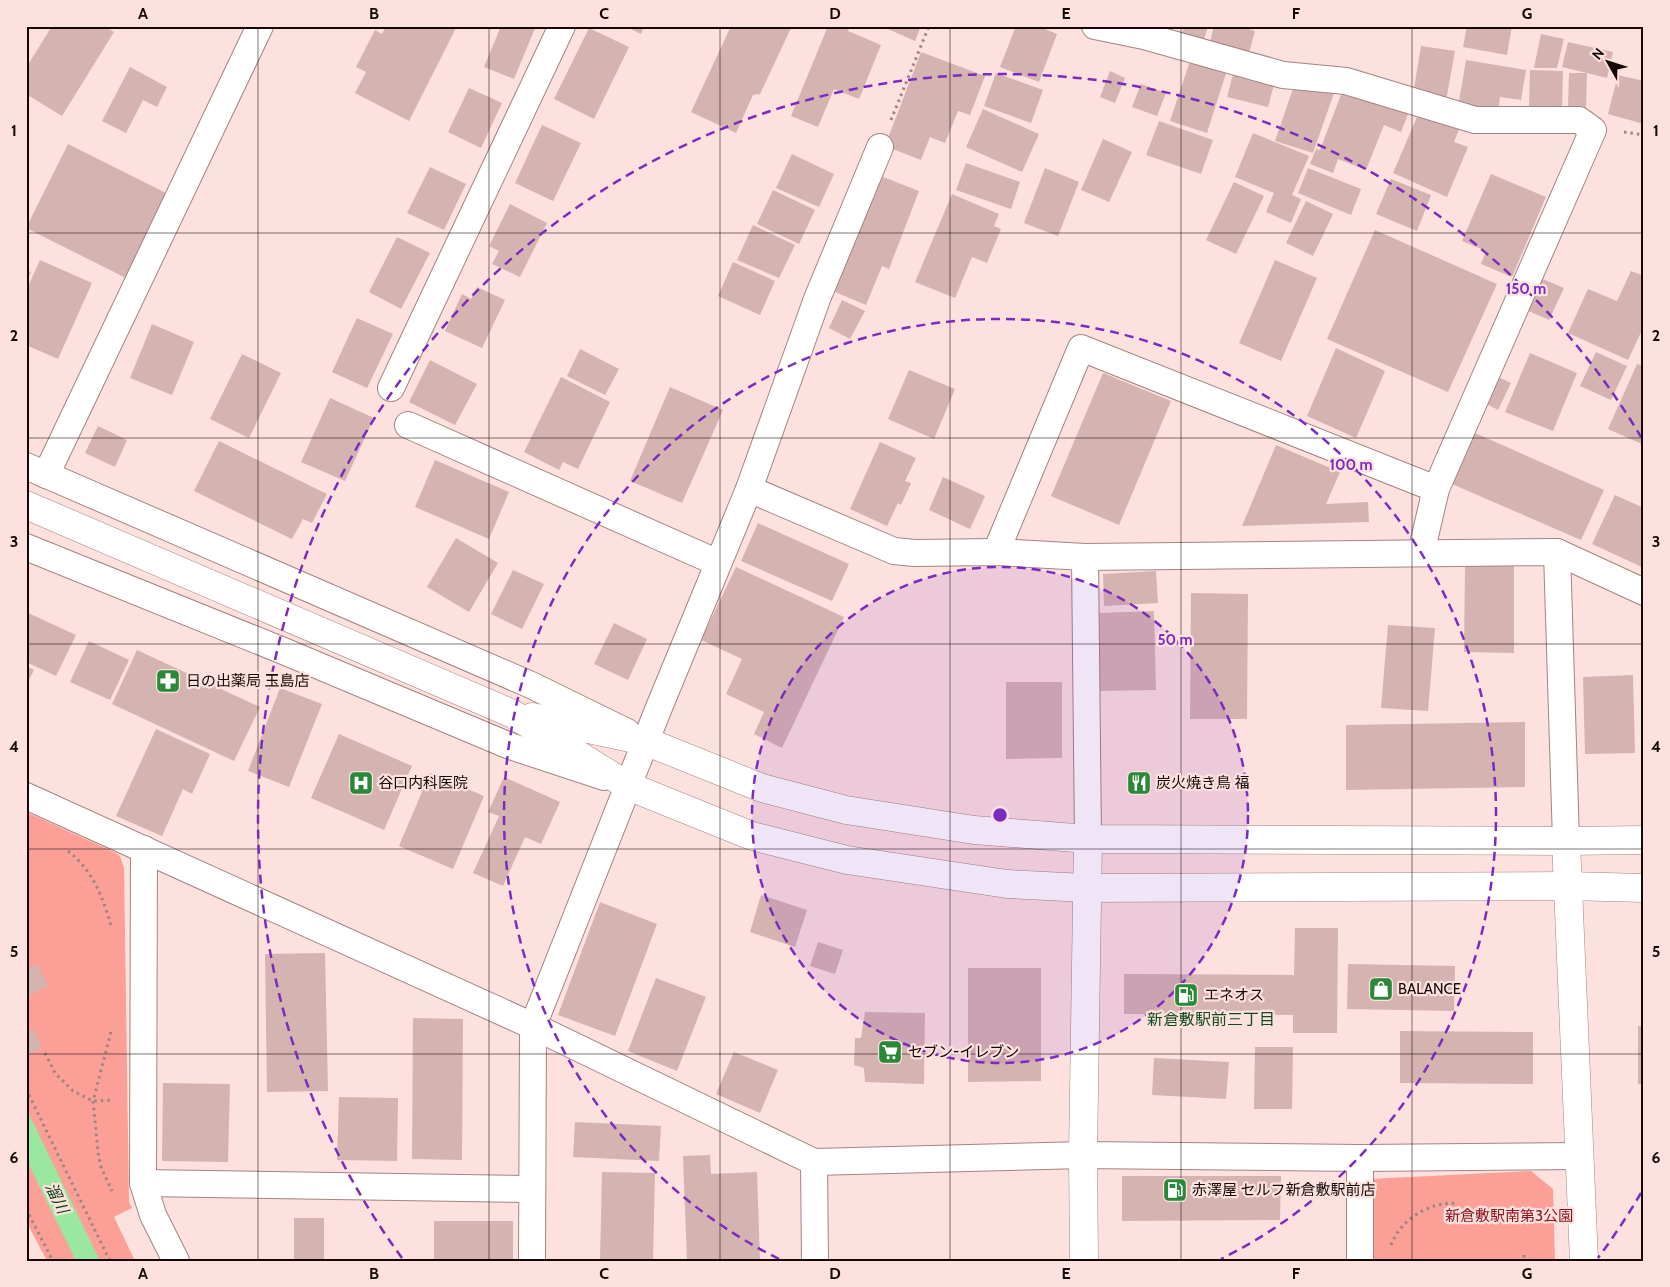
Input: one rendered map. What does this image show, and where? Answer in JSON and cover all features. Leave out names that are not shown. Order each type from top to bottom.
[{"type":"street","points":[[260,26],[36,470],[531,685],[645,741],[762,788],[846,810],[974,830],[1088,839],[1644,840]]},
{"type":"street","points":[[391,388],[562,26]]},
{"type":"street","points":[[1096,26],[1144,36],[1283,75],[1346,81],[1475,120],[1579,120],[1593,130],[1436,490],[1421,553]]},
{"type":"street","points":[[532,1261],[533,1026],[645,741],[749,489],[817,299],[880,147]]},
{"type":"street","points":[[996,552],[1081,348],[1436,490]]},
{"type":"street","points":[[408,425],[718,563]]},
{"type":"street","points":[[749,489],[894,551],[915,553],[996,552],[1085,557],[1557,552],[1644,592]]},
{"type":"street","points":[[26,505],[513,714],[628,786]]},
{"type":"street","points":[[26,547],[281,650],[510,746],[628,786],[752,836],[847,860],[1007,884],[1086,888],[1568,886],[1644,888]]},
{"type":"street","points":[[1557,552],[1566,841],[1584,1261]]},
{"type":"street","points":[[1084,1261],[1083,1155],[1088,839],[1085,557]]},
{"type":"street","points":[[513,714],[645,741]]},
{"type":"street","points":[[26,796],[533,1026],[814,1162],[1083,1155],[1360,1158],[1579,1156]]},
{"type":"street","points":[[144,849],[143,1183],[153,1215],[176,1261]]},
{"type":"street","points":[[1360,1158],[1360,1261]]},
{"type":"street","points":[[814,1162],[815,1261]]},
{"type":"street","points":[[143,1183],[531,1190]]},
{"type":"path","points":[[880,147],[930,26]]},
{"type":"path","points":[[68,850],[75,856],[96,885],[105,905],[112,931]]},
{"type":"path","points":[[112,1193],[101,1167],[93,1101],[113,1024]]},
{"type":"path","points":[[45,1053],[59,1079],[73,1091],[93,1101],[143,1099]]},
{"type":"path","points":[[26,1088],[110,1261]]},
{"type":"path","points":[[1390,1248],[1402,1228],[1416,1214],[1449,1203],[1458,1204]]},
{"type":"path","points":[[26,1209],[53,1261]]},
{"type":"path","points":[[1524,1255],[1524,1261]]},
{"type":"green space","points":[[26,812],[114,852],[120,856],[124,868],[129,1202],[132,1208],[114,1217],[135,1261],[47,1261],[26,1221]]},
{"type":"green space","name":"新倉敷駅南第3公園","points":[[1531,1171],[1553,1189],[1555,1261],[1370,1261],[1370,1179]]},
{"type":"water","name":"溜川","points":[[26,1108],[100,1261],[76,1261],[26,1159]]},
{"type":"building","points":[[52,26],[104,26],[114,32],[62,116],[26,94],[26,68]]},
{"type":"building","points":[[386,26],[457,26],[409,121],[355,93],[366,72],[356,67],[375,30],[382,34]]},
{"type":"building","points":[[501,26],[530,26],[535,28],[514,79],[484,67]]},
{"type":"building","points":[[625,26],[644,26],[641,34]]},
{"type":"building","points":[[731,26],[792,26],[760,94],[753,95],[736,133],[691,112]]},
{"type":"building","points":[[828,26],[850,26],[848,31],[881,45],[859,99],[834,89],[818,127],[791,116]]},
{"type":"building","points":[[881,26],[921,26],[915,41]]},
{"type":"building","points":[[1016,26],[1038,26],[1057,34],[1039,82],[1000,67]]},
{"type":"building","points":[[1184,26],[1208,26],[1202,47],[1180,41]]},
{"type":"building","points":[[1214,26],[1239,26],[1255,31],[1247,60],[1208,49]]},
{"type":"building","points":[[1467,26],[1512,26],[1507,55],[1463,47]]},
{"type":"building","points":[[589,28],[629,47],[594,119],[554,99]]},
{"type":"building","points":[[1541,34],[1564,39],[1557,68],[1534,68]]},
{"type":"building","points":[[1568,42],[1613,52],[1607,78],[1562,67]]},
{"type":"building","points":[[1421,46],[1455,51],[1446,101],[1413,95]]},
{"type":"building","points":[[921,52],[985,76],[970,115],[958,111],[945,143],[930,137],[921,160],[885,146]]},
{"type":"building","points":[[1192,55],[1228,67],[1207,133],[1170,121]]},
{"type":"building","points":[[1466,60],[1526,70],[1521,100],[1500,97],[1498,114],[1458,107]]},
{"type":"building","points":[[130,67],[167,87],[157,107],[143,100],[126,133],[102,121]]},
{"type":"building","points":[[1235,67],[1276,77],[1268,107],[1227,97]]},
{"type":"building","points":[[1530,70],[1563,71],[1562,111],[1529,110]]},
{"type":"building","points":[[1110,71],[1125,78],[1115,103],[1100,97]]},
{"type":"building","points":[[996,73],[1043,90],[1031,123],[984,106]]},
{"type":"building","points":[[1569,73],[1587,73],[1586,109],[1568,108]]},
{"type":"building","points":[[1618,75],[1644,81],[1644,124],[1608,114]]},
{"type":"building","points":[[1296,80],[1334,93],[1313,153],[1275,141]]},
{"type":"building","points":[[1141,84],[1166,93],[1157,116],[1132,107]]},
{"type":"building","points":[[1345,84],[1410,109],[1401,132],[1384,125],[1366,170],[1338,159],[1333,173],[1310,164],[1316,149],[1320,150]]},
{"type":"building","points":[[469,88],[502,103],[481,148],[448,132]]},
{"type":"building","points":[[983,109],[1039,134],[1022,172],[966,147]]},
{"type":"building","points":[[1420,110],[1460,127],[1454,142],[1468,147],[1447,197],[1393,173]]},
{"type":"building","points":[[1159,121],[1213,140],[1201,174],[1146,155]]},
{"type":"building","points":[[542,125],[581,143],[553,201],[515,183]]},
{"type":"building","points":[[1253,133],[1309,156],[1292,195],[1301,199],[1291,223],[1266,212],[1274,193],[1235,177]]},
{"type":"building","points":[[1103,139],[1132,152],[1109,202],[1081,190]]},
{"type":"building","points":[[68,144],[172,196],[130,280],[26,228]]},
{"type":"building","points":[[792,154],[834,174],[819,207],[776,188]]},
{"type":"building","points":[[966,163],[1020,182],[1011,209],[956,190]]},
{"type":"building","points":[[430,167],[466,184],[444,230],[407,213]]},
{"type":"building","points":[[1045,168],[1079,182],[1058,236],[1024,223]]},
{"type":"building","points":[[1308,168],[1361,189],[1351,215],[1298,193]]},
{"type":"building","points":[[873,173],[919,191],[889,269],[882,266],[866,305],[823,287]]},
{"type":"building","points":[[1491,174],[1546,197],[1512,277],[1481,264],[1486,251],[1462,241]]},
{"type":"building","points":[[1391,179],[1431,195],[1417,231],[1376,214]]},
{"type":"building","points":[[1234,182],[1264,196],[1236,254],[1206,240]]},
{"type":"building","points":[[773,190],[815,210],[799,244],[757,224]]},
{"type":"building","points":[[952,194],[999,214],[994,226],[1001,229],[987,263],[972,257],[955,298],[915,282]]},
{"type":"building","points":[[1306,201],[1333,214],[1313,256],[1286,243]]},
{"type":"building","points":[[510,204],[547,223],[520,277],[492,264],[499,251],[489,246]]},
{"type":"building","points":[[753,225],[795,245],[779,278],[737,260]]},
{"type":"building","points":[[1375,230],[1497,284],[1448,392],[1327,339]]},
{"type":"building","points":[[397,237],[430,253],[401,309],[369,292]]},
{"type":"building","points":[[40,260],[92,283],[58,359],[26,345],[26,291]]},
{"type":"building","points":[[1275,260],[1317,278],[1281,361],[1239,343]]},
{"type":"building","points":[[733,262],[775,281],[760,315],[718,296]]},
{"type":"building","points":[[26,270],[31,272],[26,283]]},
{"type":"building","points":[[1631,271],[1644,276],[1644,326],[1628,360],[1568,333],[1588,289],[1617,301]]},
{"type":"building","points":[[1538,277],[1564,288],[1549,320],[1524,309]]},
{"type":"building","points":[[477,287],[505,300],[482,348],[445,331],[462,294],[471,299]]},
{"type":"building","points":[[842,300],[865,311],[850,339],[829,328]]},
{"type":"building","points":[[357,318],[393,334],[367,388],[332,372]]},
{"type":"building","points":[[152,324],[194,342],[172,395],[130,378]]},
{"type":"building","points":[[1336,348],[1385,371],[1356,438],[1307,416]]},
{"type":"building","points":[[580,349],[619,369],[605,395],[567,376]]},
{"type":"building","points":[[1596,352],[1627,366],[1611,400],[1580,386]]},
{"type":"building","points":[[1530,353],[1577,373],[1553,431],[1505,412]]},
{"type":"building","points":[[242,354],[281,373],[249,438],[210,419]]},
{"type":"building","points":[[430,360],[477,384],[455,425],[409,402]]},
{"type":"building","points":[[1637,364],[1644,366],[1644,445],[1608,429]]},
{"type":"building","points":[[909,370],[955,389],[934,439],[888,419]]},
{"type":"building","points":[[1103,373],[1171,401],[1119,525],[1051,496]]},
{"type":"building","points":[[1492,374],[1511,383],[1498,410],[1479,400]]},
{"type":"building","points":[[561,377],[610,402],[578,469],[563,462],[559,470],[524,452]]},
{"type":"building","points":[[670,387],[723,410],[682,503],[630,481]]},
{"type":"building","points":[[330,398],[374,418],[345,481],[301,462]]},
{"type":"building","points":[[98,426],[127,440],[115,467],[85,453]]},
{"type":"building","points":[[1475,433],[1604,490],[1581,540],[1452,484]]},
{"type":"building","points":[[219,441],[327,494],[312,523],[303,519],[292,539],[194,491]]},
{"type":"building","points":[[880,442],[916,458],[905,481],[911,483],[901,505],[898,503],[887,526],[850,509]]},
{"type":"building","points":[[1276,445],[1340,472],[1326,504],[1368,502],[1369,522],[1242,526]]},
{"type":"building","points":[[435,460],[509,492],[489,539],[415,507]]},
{"type":"building","points":[[943,477],[985,496],[970,529],[929,510]]},
{"type":"building","points":[[1615,495],[1644,508],[1644,568],[1592,544]]},
{"type":"building","points":[[758,523],[849,564],[832,601],[741,561]]},
{"type":"building","points":[[456,538],[498,563],[469,612],[427,587]]},
{"type":"building","points":[[1465,566],[1514,566],[1514,653],[1464,652]]},
{"type":"building","points":[[736,567],[844,617],[782,748],[754,734],[764,712],[726,694],[742,659],[701,640]]},
{"type":"building","points":[[513,570],[544,584],[522,629],[491,614]]},
{"type":"building","points":[[1156,571],[1158,603],[1104,606],[1103,574]]},
{"type":"building","points":[[1191,593],[1248,594],[1247,719],[1190,719]]},
{"type":"building","points":[[1154,611],[1156,690],[1100,691],[1099,613]]},
{"type":"building","points":[[26,612],[76,635],[56,676],[26,662]]},
{"type":"building","points":[[614,623],[647,639],[628,680],[594,664]]},
{"type":"building","points":[[1388,625],[1435,628],[1428,711],[1381,708]]},
{"type":"building","points":[[89,641],[129,660],[110,700],[70,682]]},
{"type":"building","points":[[137,650],[260,707],[234,761],[112,704]]},
{"type":"building","points":[[26,666],[34,670],[26,686]]},
{"type":"building","points":[[1633,675],[1635,753],[1585,754],[1583,677]]},
{"type":"building","points":[[1006,682],[1062,682],[1062,758],[1006,759]]},
{"type":"building","points":[[280,688],[322,704],[289,787],[248,771]]},
{"type":"building","points":[[1525,722],[1525,787],[1346,790],[1346,725]]},
{"type":"building","points":[[156,729],[210,754],[192,794],[183,789],[162,836],[116,816]]},
{"type":"building","points":[[339,734],[412,766],[384,830],[311,798]]},
{"type":"building","points":[[430,773],[484,796],[453,869],[399,846]]},
{"type":"building","points":[[504,777],[560,802],[541,844],[525,837],[503,886],[473,873],[499,816],[488,812]]},
{"type":"building","points":[[761,895],[807,910],[795,947],[750,932]]},
{"type":"building","points":[[600,902],[657,924],[615,1036],[558,1015]]},
{"type":"building","points":[[1295,928],[1338,928],[1337,1033],[1293,1033],[1293,1015],[1124,1014],[1124,974],[1294,975]]},
{"type":"building","points":[[818,942],[843,950],[835,974],[810,966]]},
{"type":"building","points":[[325,953],[328,1091],[267,1092],[265,954]]},
{"type":"building","points":[[37,964],[48,985],[27,997],[26,970]]},
{"type":"building","points":[[1348,964],[1455,966],[1454,1011],[1347,1009]]},
{"type":"building","points":[[968,968],[1041,968],[1041,1081],[968,1082]]},
{"type":"building","points":[[656,978],[706,997],[677,1071],[628,1051]]},
{"type":"building","name":"セブン-イレブン","points":[[865,1012],[925,1013],[924,1084],[865,1082],[864,1068],[854,1065],[855,1038],[861,1038]]},
{"type":"building","points":[[413,1018],[463,1019],[462,1160],[412,1159]]},
{"type":"building","points":[[1638,1026],[1644,1026],[1644,1084],[1638,1084]]},
{"type":"building","points":[[34,1029],[42,1048],[26,1055],[26,1032]]},
{"type":"building","points":[[1400,1031],[1533,1032],[1533,1084],[1400,1083]]},
{"type":"building","points":[[1255,1047],[1293,1047],[1292,1109],[1254,1109]]},
{"type":"building","points":[[734,1052],[778,1070],[760,1113],[716,1094]]},
{"type":"building","points":[[1154,1058],[1229,1062],[1226,1099],[1152,1095]]},
{"type":"building","points":[[163,1083],[230,1084],[228,1162],[162,1161]]},
{"type":"building","points":[[339,1097],[398,1098],[397,1161],[337,1160]]},
{"type":"building","points":[[575,1122],[661,1126],[659,1161],[573,1157]]},
{"type":"building","points":[[710,1155],[711,1174],[757,1172],[760,1261],[687,1261],[683,1156]]},
{"type":"building","points":[[602,1172],[655,1173],[653,1261],[600,1261]]},
{"type":"building","points":[[1122,1176],[1281,1176],[1280,1220],[1122,1221]]},
{"type":"building","points":[[294,1218],[324,1218],[324,1261],[294,1261]]},
{"type":"building","points":[[434,1221],[513,1221],[513,1261],[434,1261]]},
{"type":"place","name":"日の出薬局 玉島店","points":[[168,681]]},
{"type":"place","name":"谷口内科医院","points":[[361,783]]},
{"type":"place","name":"炭火焼き鳥 福","points":[[1139,783]]},
{"type":"place","name":"BALANCE","points":[[1381,989]]},
{"type":"place","name":"エネオス","points":[[1186,995]]},
{"type":"place","name":"セブン-イレブン","points":[[890,1052]]},
{"type":"place","name":"赤澤屋 セルフ新倉敷駅前店","points":[[1175,1190]]},
{"type":"district","name":"新倉敷駅前三丁目","points":[[1211,1019]]}]
